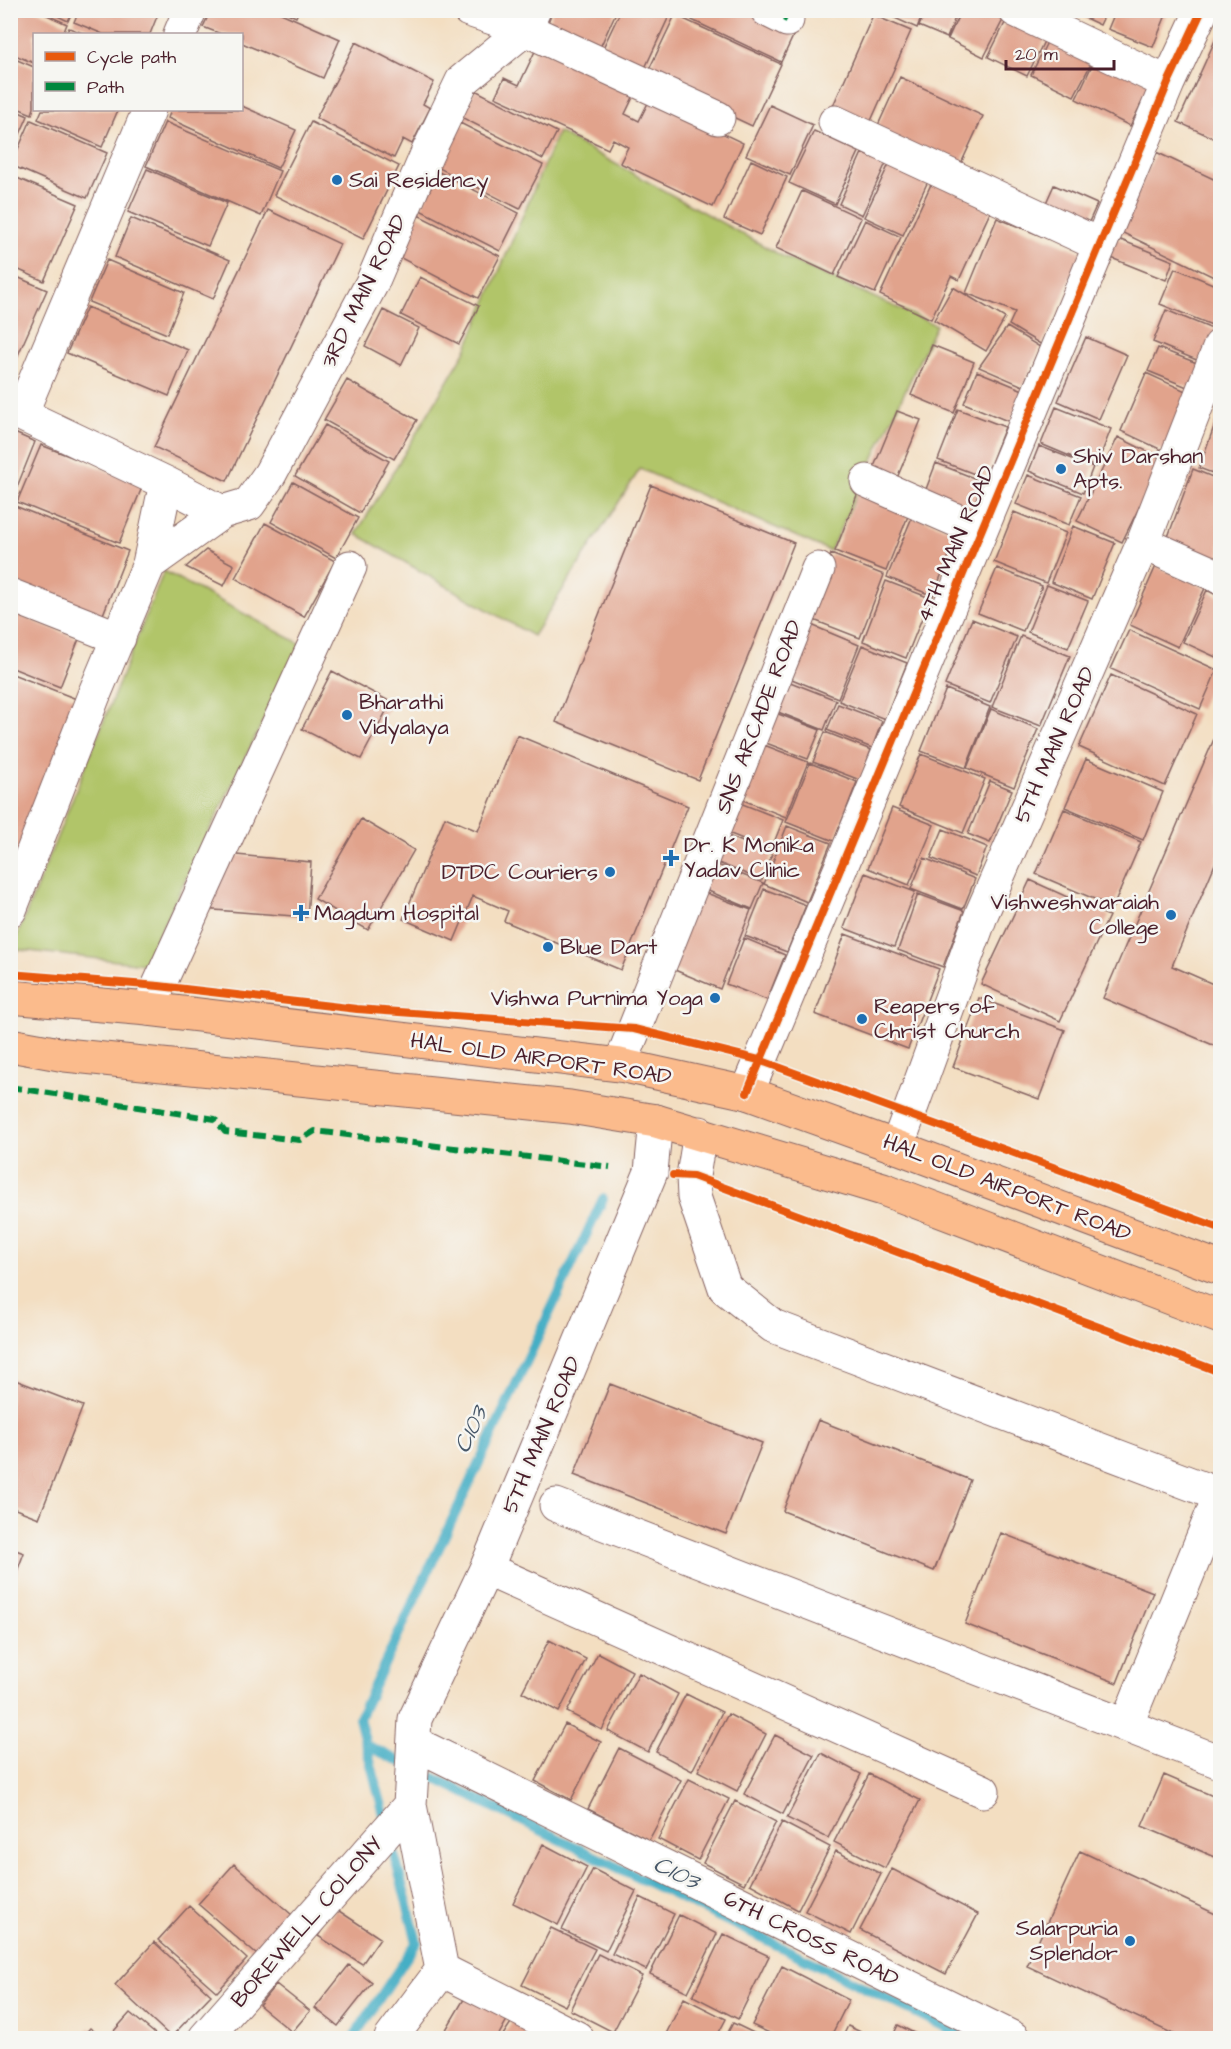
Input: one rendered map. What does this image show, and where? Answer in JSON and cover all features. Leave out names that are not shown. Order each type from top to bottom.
[{"type":"main road","name":"HAL OLD AIRPORT ROAD","points":[[10,997],[148,1009],[620,1065],[747,1093],[1221,1268]]},
{"type":"main road","name":"HAL OLD AIRPORT ROAD","points":[[10,1045],[65,1055],[570,1107],[656,1120],[883,1189],[1221,1317]]},
{"type":"street","points":[[180,33],[190,10]]},
{"type":"street","points":[[470,10],[529,20],[718,118]]},
{"type":"street","points":[[1015,10],[1168,82]]},
{"type":"street","name":"4TH MAIN ROAD","points":[[747,1093],[1168,82],[1202,10]]},
{"type":"street","points":[[1207,10],[1221,17]]},
{"type":"street","name":"3RD MAIN ROAD","points":[[149,564],[222,512],[249,504],[270,474],[372,283],[427,154],[462,81],[529,20]]},
{"type":"street","points":[[149,111],[16,411],[222,512]]},
{"type":"street","points":[[835,122],[1100,244]]},
{"type":"street","name":"5TH MAIN ROAD","points":[[897,1147],[982,913],[1143,543],[1221,346]]},
{"type":"street","points":[[867,481],[981,531]]},
{"type":"street","points":[[10,910],[94,695],[149,564],[166,483]]},
{"type":"street","points":[[1143,543],[1221,577]]},
{"type":"street","points":[[148,1009],[350,567]]},
{"type":"street","name":"SNS ARCADE ROAD","points":[[620,1065],[818,569]]},
{"type":"street","points":[[10,595],[119,638]]},
{"type":"street","name":"5TH MAIN ROAD","points":[[442,1970],[410,1805],[415,1719],[486,1569],[651,1172],[656,1120]]},
{"type":"street","points":[[700,1133],[693,1176],[694,1197],[725,1288],[773,1326],[1220,1495],[1126,1726]]},
{"type":"street","points":[[556,1505],[1221,1762]]},
{"type":"street","points":[[486,1569],[983,1791]]},
{"type":"street","name":"6TH CROSS ROAD","points":[[414,1743],[1013,2038]]},
{"type":"street","name":"BOREWELL COLONY","points":[[205,2038],[410,1805]]},
{"type":"street","points":[[391,2038],[442,1970],[577,2038]]},
{"type":"green space","points":[[558,132],[782,256],[936,325],[830,551],[640,469],[533,636],[356,534],[465,352]]},
{"type":"green space","points":[[164,571],[301,644],[144,964],[12,949]]},
{"type":"building","points":[[10,10],[36,10],[67,24],[63,33],[33,33],[33,63],[10,53]]},
{"type":"building","points":[[45,10],[73,10],[68,21]]},
{"type":"building","points":[[79,10],[149,10],[158,14],[150,33],[101,33],[74,22]]},
{"type":"building","points":[[211,10],[274,10],[340,39],[323,78],[243,43],[243,33],[218,33],[203,27]]},
{"type":"building","points":[[281,10],[299,10],[296,17]]},
{"type":"building","points":[[553,10],[617,10],[598,52],[546,27]]},
{"type":"building","points":[[621,10],[662,10],[670,14],[645,68],[603,48]]},
{"type":"building","points":[[671,10],[692,10],[688,18]]},
{"type":"building","points":[[696,10],[748,10],[795,32],[781,62],[692,20]]},
{"type":"building","points":[[877,10],[924,10],[917,28]]},
{"type":"building","points":[[927,10],[958,10],[947,38],[919,26]]},
{"type":"building","points":[[961,10],[1003,10],[1007,12],[984,57],[948,39]]},
{"type":"building","points":[[1068,10],[1107,10],[1100,25]]},
{"type":"building","points":[[1116,10],[1168,10],[1153,47],[1108,29]]},
{"type":"building","points":[[675,15],[781,64],[752,126],[646,76]]},
{"type":"building","points":[[873,15],[911,31],[866,132],[829,115]]},
{"type":"building","points":[[1008,17],[1047,35],[1027,76],[988,57]]},
{"type":"building","points":[[69,28],[82,33],[66,33]]},
{"type":"building","points":[[1050,36],[1094,58],[1074,96],[1031,75]]},
{"type":"building","points":[[1217,36],[1220,38],[1220,141],[1178,122]]},
{"type":"building","points":[[356,42],[434,82],[423,104],[430,108],[412,144],[403,139],[394,158],[316,118]]},
{"type":"building","points":[[537,47],[635,93],[625,114],[639,121],[650,99],[743,143],[713,207],[620,163],[628,147],[613,139],[608,149],[495,97],[504,78],[519,85]]},
{"type":"building","points":[[10,57],[33,67],[32,114],[10,105]]},
{"type":"building","points":[[1096,57],[1151,84],[1130,126],[1076,99]]},
{"type":"building","points":[[900,77],[983,116],[958,170],[875,132]]},
{"type":"building","points":[[475,90],[557,132],[543,159],[461,117]]},
{"type":"building","points":[[770,105],[813,125],[790,175],[746,155]]},
{"type":"building","points":[[243,106],[296,130],[278,168],[168,118],[171,111],[243,111]]},
{"type":"building","points":[[10,108],[28,116],[10,157]]},
{"type":"building","points":[[42,111],[118,111],[102,147],[38,119]]},
{"type":"building","points":[[31,120],[107,153],[87,198],[11,165]]},
{"type":"building","points":[[165,122],[280,171],[261,216],[146,166]]},
{"type":"building","name":"Sai Residency","points":[[311,122],[399,166],[363,239],[274,195]]},
{"type":"building","points":[[460,123],[543,165],[520,209],[437,167]]},
{"type":"building","points":[[814,131],[859,152],[835,204],[789,183]]},
{"type":"building","points":[[1156,152],[1220,182],[1220,280],[1119,231]]},
{"type":"building","points":[[862,153],[886,163],[862,215],[839,204]]},
{"type":"building","points":[[751,160],[787,177],[760,235],[724,219]]},
{"type":"building","points":[[890,162],[929,179],[903,235],[864,217]]},
{"type":"building","points":[[147,169],[227,203],[208,246],[128,212]]},
{"type":"building","points":[[439,172],[519,213],[500,251],[420,210]]},
{"type":"building","points":[[10,175],[78,204],[44,281],[10,266]]},
{"type":"building","points":[[933,180],[992,208],[959,280],[951,276],[931,319],[880,295]]},
{"type":"building","points":[[1054,185],[1097,204],[1084,233],[1041,214]]},
{"type":"building","points":[[802,191],[861,218],[834,275],[776,248]]},
{"type":"building","points":[[268,210],[340,244],[227,481],[154,447]]},
{"type":"building","points":[[418,215],[500,256],[478,298],[397,256]]},
{"type":"building","points":[[131,218],[230,260],[213,299],[115,257]]},
{"type":"building","points":[[997,218],[1081,252],[1042,345],[1009,325],[1015,312],[966,293]]},
{"type":"building","points":[[865,220],[901,237],[875,293],[838,277]]},
{"type":"building","points":[[1116,238],[1173,261],[1166,280],[1109,257]]},
{"type":"building","points":[[107,260],[184,293],[167,334],[89,302]]},
{"type":"building","points":[[1175,268],[1220,287],[1219,328],[1160,304]]},
{"type":"building","points":[[10,274],[47,290],[10,373]]},
{"type":"building","points":[[420,277],[479,306],[459,344],[401,315]]},
{"type":"building","points":[[953,287],[1005,318],[986,351],[934,320]]},
{"type":"building","points":[[87,307],[188,350],[169,396],[67,353]]},
{"type":"building","points":[[383,310],[419,328],[401,365],[365,346]]},
{"type":"building","points":[[1166,310],[1217,331],[1204,363],[1153,342]]},
{"type":"building","points":[[1007,327],[1040,347],[1023,386],[979,367]]},
{"type":"building","points":[[1086,337],[1127,355],[1099,419],[1058,401]]},
{"type":"building","points":[[932,345],[974,362],[954,413],[911,395]]},
{"type":"building","points":[[1158,348],[1202,365],[1192,389],[1148,371]]},
{"type":"building","points":[[977,371],[1023,390],[1010,422],[964,403]]},
{"type":"building","points":[[1146,373],[1190,393],[1164,451],[1121,431]]},
{"type":"building","points":[[347,380],[417,420],[394,459],[324,420]]},
{"type":"building","points":[[1056,407],[1111,429],[1096,467],[1041,444]]},
{"type":"building","points":[[958,409],[1005,427],[985,478],[938,460]]},
{"type":"building","points":[[1220,410],[1220,476],[1199,468]]},
{"type":"building","points":[[897,411],[921,420],[895,483],[871,474]]},
{"type":"building","points":[[325,425],[389,461],[360,513],[295,476]]},
{"type":"building","points":[[10,431],[35,442],[11,502],[10,502]]},
{"type":"building","points":[[1118,437],[1163,459],[1122,542],[1077,521]]},
{"type":"building","points":[[41,445],[143,485],[119,543],[17,502]]},
{"type":"building","name":"Shiv Darshan Apts.","points":[[1039,446],[1093,467],[1083,493],[1029,471]]},
{"type":"building","points":[[936,463],[984,482],[970,516],[923,497]]},
{"type":"building","points":[[1193,469],[1220,480],[1220,553],[1217,563],[1165,545]]},
{"type":"building","points":[[1028,475],[1081,496],[1069,525],[1016,504]]},
{"type":"building","points":[[293,482],[358,518],[336,558],[271,522]]},
{"type":"building","points":[[651,485],[794,543],[698,780],[556,722]]},
{"type":"building","points":[[859,490],[910,511],[886,571],[835,551]]},
{"type":"building","points":[[15,506],[128,551],[102,617],[10,581],[10,516]]},
{"type":"building","points":[[1014,512],[1066,533],[1046,583],[994,562]]},
{"type":"building","points":[[913,515],[958,533],[933,596],[887,577]]},
{"type":"building","points":[[265,523],[335,561],[304,617],[235,578]]},
{"type":"building","points":[[1073,526],[1115,543],[1092,599],[1051,582]]},
{"type":"building","points":[[206,550],[234,565],[224,586],[186,567]]},
{"type":"building","points":[[831,554],[884,575],[860,638],[806,617]]},
{"type":"building","points":[[1156,566],[1205,588],[1178,647],[1130,625]]},
{"type":"building","points":[[997,568],[1042,586],[1023,631],[978,613]]},
{"type":"building","points":[[886,581],[930,598],[906,658],[863,641]]},
{"type":"building","points":[[1047,585],[1088,601],[1068,648],[1028,632]]},
{"type":"building","points":[[1207,590],[1220,597],[1220,659],[1183,642]]},
{"type":"building","points":[[10,612],[79,639],[60,687],[10,667]]},
{"type":"building","points":[[972,619],[1017,637],[990,703],[945,685]]},
{"type":"building","points":[[809,624],[859,645],[838,698],[787,677]]},
{"type":"building","points":[[1129,630],[1217,670],[1200,709],[1111,669]]},
{"type":"building","points":[[1021,636],[1070,656],[1041,726],[992,707]]},
{"type":"building","points":[[862,645],[907,663],[885,719],[839,701]]},
{"type":"building","name":"Bharathi Vidyalaya","points":[[332,671],[391,702],[361,759],[302,729]]},
{"type":"building","points":[[10,673],[79,700],[10,875]]},
{"type":"building","points":[[1111,675],[1197,714],[1165,786],[1079,747]]},
{"type":"building","points":[[785,680],[836,700],[824,730],[773,710]]},
{"type":"building","points":[[946,689],[990,707],[966,768],[921,751]]},
{"type":"building","points":[[838,704],[882,721],[872,748],[827,730]]},
{"type":"building","points":[[991,709],[1038,729],[1014,787],[967,768]]},
{"type":"building","points":[[773,712],[820,730],[808,759],[761,741]]},
{"type":"building","name":"Vishweshwaraiah College","points":[[1220,725],[1220,852],[1172,966],[1220,987],[1220,1048],[1103,998]]},
{"type":"building","points":[[825,732],[871,750],[860,780],[813,762]]},
{"type":"building","points":[[517,735],[688,806],[621,970],[504,921],[508,911],[473,896],[454,941],[403,919],[445,817],[478,831]]},
{"type":"building","points":[[764,745],[808,762],[786,817],[743,800]]},
{"type":"building","points":[[921,754],[985,779],[963,833],[899,807]]},
{"type":"building","points":[[1086,759],[1163,792],[1143,840],[1065,807]]},
{"type":"building","points":[[810,763],[857,782],[834,841],[786,822]]},
{"type":"building","points":[[990,781],[1012,790],[990,843],[968,834]]},
{"type":"building","points":[[735,801],[783,820],[771,850],[723,831]]},
{"type":"building","points":[[892,808],[934,825],[909,885],[868,868]]},
{"type":"building","points":[[1064,809],[1141,842],[1113,907],[1036,874]]},
{"type":"building","points":[[361,819],[414,850],[368,930],[315,899]]},
{"type":"building","points":[[787,826],[831,843],[807,902],[764,884]]},
{"type":"building","points":[[943,829],[987,847],[976,876],[931,858]]},
{"type":"building","points":[[723,834],[772,854],[762,880],[713,861]]},
{"type":"building","name":"Magdum Hospital","points":[[226,854],[311,862],[307,917],[202,909]]},
{"type":"building","points":[[924,858],[975,879],[963,909],[911,889]]},
{"type":"building","points":[[712,863],[763,883],[752,909],[701,888]]},
{"type":"building","points":[[865,873],[915,892],[894,947],[844,928]]},
{"type":"building","points":[[1030,880],[1109,916],[1060,1021],[981,984]]},
{"type":"building","points":[[764,889],[806,905],[787,952],[745,936]]},
{"type":"building","points":[[701,891],[751,910],[720,989],[670,968]]},
{"type":"building","points":[[918,894],[964,911],[943,967],[898,950]]},
{"type":"building","points":[[845,934],[939,969],[908,1049],[815,1014]]},
{"type":"building","points":[[744,938],[785,955],[767,1000],[726,984]]},
{"type":"building","points":[[979,998],[1065,1030],[1039,1099],[953,1067]]},
{"type":"building","points":[[10,1378],[83,1406],[39,1518],[10,1507]]},
{"type":"building","points":[[610,1384],[762,1443],[726,1534],[574,1475]]},
{"type":"building","points":[[818,1420],[970,1480],[934,1571],[783,1511]]},
{"type":"building","points":[[1001,1533],[1153,1592],[1117,1683],[965,1624]]},
{"type":"building","points":[[10,1548],[24,1553],[11,1587],[10,1587]]},
{"type":"building","points":[[549,1640],[586,1659],[559,1712],[522,1692]]},
{"type":"building","points":[[598,1653],[632,1671],[602,1730],[567,1712]]},
{"type":"building","points":[[639,1673],[678,1694],[648,1752],[608,1731]]},
{"type":"building","points":[[686,1694],[722,1712],[692,1771],[656,1752]]},
{"type":"building","points":[[728,1714],[766,1734],[737,1791],[698,1771]]},
{"type":"building","points":[[565,1724],[601,1742],[571,1800],[535,1781]]},
{"type":"building","points":[[775,1735],[814,1755],[783,1814],[744,1794]]},
{"type":"building","points":[[619,1748],[681,1780],[649,1840],[588,1809]]},
{"type":"building","points":[[821,1753],[861,1774],[828,1838],[787,1818]]},
{"type":"building","points":[[869,1774],[920,1800],[885,1868],[834,1842]]},
{"type":"building","points":[[1164,1775],[1220,1799],[1220,1859],[1142,1826]]},
{"type":"building","points":[[689,1779],[729,1799],[698,1860],[658,1839]]},
{"type":"building","points":[[735,1801],[776,1822],[744,1884],[703,1863]]},
{"type":"building","points":[[782,1822],[830,1847],[798,1910],[750,1884]]},
{"type":"building","points":[[543,1844],[587,1867],[558,1925],[513,1903]]},
{"type":"building","points":[[836,1851],[881,1874],[851,1934],[805,1911]]},
{"type":"building","name":"Salarpuria Splendor","points":[[1080,1851],[1220,1916],[1220,2038],[1182,2038],[1027,1966]]},
{"type":"building","points":[[234,1864],[292,1915],[257,1955],[198,1904]]},
{"type":"building","points":[[593,1869],[636,1891],[606,1951],[562,1930]]},
{"type":"building","points":[[892,1869],[978,1914],[946,1974],[860,1930]]},
{"type":"building","points":[[640,1897],[674,1914],[646,1970],[612,1954]]},
{"type":"building","points":[[189,1906],[247,1959],[217,1992],[158,1940]]},
{"type":"building","points":[[336,1909],[380,1938],[362,1964],[318,1936]]},
{"type":"building","points":[[679,1915],[717,1934],[688,1992],[650,1974]]},
{"type":"building","points":[[551,1928],[595,1949],[565,2006],[522,1985]]},
{"type":"building","points":[[723,1934],[769,1956],[738,2019],[693,1996]]},
{"type":"building","points":[[154,1942],[211,1995],[171,2037],[115,1985]]},
{"type":"building","points":[[598,1954],[642,1976],[613,2032],[570,2010]]},
{"type":"building","points":[[349,1965],[372,1983],[338,2026],[315,2008]]},
{"type":"building","points":[[782,1966],[849,2000],[830,2038],[780,2038],[752,2025]]},
{"type":"building","points":[[276,1984],[310,2011],[292,2032],[259,2005]]},
{"type":"building","points":[[467,1994],[508,2018],[497,2038],[441,2038]]},
{"type":"building","points":[[684,1998],[726,2019],[716,2038],[664,2038]]},
{"type":"building","points":[[130,2013],[160,2038],[121,2038],[113,2032]]},
{"type":"building","points":[[514,2018],[550,2038],[501,2038]]},
{"type":"building","points":[[733,2023],[764,2038],[725,2038]]},
{"type":"building","points":[[898,2025],[924,2038],[892,2038]]},
{"type":"building","points":[[848,2026],[873,2038],[842,2038]]},
{"type":"building","points":[[90,2028],[103,2038],[81,2038]]},
{"type":"waterway","name":"C103","points":[[353,2038],[417,1942],[359,1718],[603,1199]]},
{"type":"waterway","name":"C103","points":[[366,1745],[968,2038]]},
{"type":"marked path","points":[[767,10],[787,20]]},
{"type":"marked path","points":[[10,1087],[215,1119],[225,1132],[300,1140],[315,1131],[610,1167]]},
{"type":"cycle path","points":[[747,1093],[1168,83],[1202,10]]},
{"type":"cycle path","points":[[10,974],[159,986],[357,1009],[634,1029],[759,1060],[1220,1228]]},
{"type":"cycle path","points":[[673,1175],[693,1176],[1220,1372]]},
{"type":"place","name":"Sai Residency","points":[[337,180]]},
{"type":"place","name":"Shiv Darshan Apts.","points":[[1061,469]]},
{"type":"place","name":"Bharathi Vidyalaya","points":[[347,715]]},
{"type":"place","name":"Dr. K Monika Yadav Clinic","points":[[671,858]]},
{"type":"place","name":"DTDC Couriers","points":[[610,872]]},
{"type":"place","name":"Magdum Hospital","points":[[301,913]]},
{"type":"place","name":"Vishweshwaraiah College","points":[[1171,915]]},
{"type":"place","name":"Blue Dart","points":[[548,947]]},
{"type":"place","name":"Vishwa Purnima Yoga","points":[[715,998]]},
{"type":"place","name":"Reapers of Christ Church","points":[[862,1019]]},
{"type":"place","name":"Salarpuria Splendor","points":[[1130,1941]]}]
